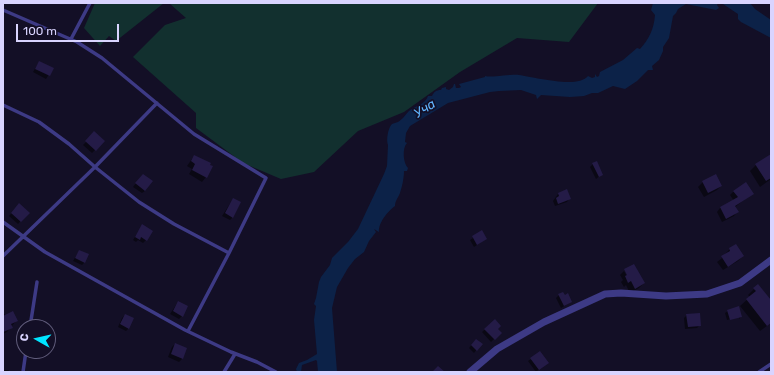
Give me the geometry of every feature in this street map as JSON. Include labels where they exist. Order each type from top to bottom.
[{"type":"street","points":[[470,372],[497,349],[544,322],[606,294],[621,293],[666,296],[707,294],[740,283],[771,260]]},
{"type":"lane","points":[[71,40],[90,3]]},
{"type":"lane","points":[[3,10],[71,40],[102,58],[194,134],[266,178],[188,331]]},
{"type":"lane","points":[[3,256],[95,167],[157,103]]},
{"type":"lane","points":[[3,105],[40,122],[139,202],[174,224],[229,253]]},
{"type":"lane","points":[[3,222],[45,252],[188,331],[276,372]]},
{"type":"lane","points":[[31,319],[37,282]]},
{"type":"lane","points":[[224,372],[235,354]]},
{"type":"lane","points":[[23,372],[25,359]]},
{"type":"lane","points":[[759,372],[771,364]]},
{"type":"green space","points":[[95,3],[164,3],[116,41],[109,36],[100,46],[84,28]]},
{"type":"green space","points":[[169,3],[598,3],[569,42],[517,38],[460,72],[404,112],[358,131],[314,172],[281,179],[243,163],[196,128],[196,113],[133,57],[165,25],[186,18]]},
{"type":"water","name":"Уча","points":[[653,3],[718,3],[717,5],[719,8],[716,10],[686,4],[678,9],[673,16],[669,38],[663,47],[659,60],[652,66],[653,70],[648,70],[637,81],[625,89],[613,86],[598,93],[592,93],[584,96],[570,97],[541,95],[537,99],[536,95],[521,90],[490,92],[448,103],[410,126],[406,133],[405,142],[407,143],[404,148],[404,159],[408,168],[407,171],[404,171],[400,193],[395,206],[384,218],[380,225],[379,232],[374,229],[376,232],[369,241],[364,252],[355,259],[348,268],[337,287],[332,308],[337,372],[318,372],[316,360],[302,365],[301,372],[297,372],[296,369],[299,363],[317,354],[314,320],[316,306],[314,304],[319,282],[330,265],[332,258],[348,242],[358,229],[384,174],[387,166],[387,140],[389,128],[392,124],[399,121],[409,111],[423,103],[428,96],[432,96],[434,92],[446,87],[446,89],[449,90],[454,84],[456,88],[459,88],[461,87],[459,84],[485,76],[492,77],[519,75],[566,82],[583,80],[588,76],[592,78],[595,77],[595,74],[597,77],[599,76],[600,72],[623,60],[637,48],[640,49],[648,38],[654,25],[655,15],[651,10]]},
{"type":"water","points":[[718,3],[750,3],[755,9],[771,20],[771,38],[741,22],[738,19],[738,14],[723,4]]},
{"type":"building","points":[[39,61],[54,68],[50,76],[35,69]]},
{"type":"building","points":[[94,131],[105,141],[96,151],[85,141]]},
{"type":"building","points":[[771,154],[771,178],[766,181],[755,164]]},
{"type":"building","points":[[194,155],[211,163],[210,165],[213,166],[207,178],[192,170],[195,164],[191,161]]},
{"type":"building","points":[[597,161],[603,175],[599,177],[592,163]]},
{"type":"building","points":[[143,174],[153,181],[145,191],[135,183]]},
{"type":"building","points":[[716,174],[722,186],[708,193],[702,181]]},
{"type":"building","points":[[746,182],[754,194],[735,206],[739,212],[726,219],[720,207],[738,197],[733,191]]},
{"type":"building","points":[[567,189],[571,199],[558,204],[556,198],[559,196],[558,193]]},
{"type":"building","points":[[233,198],[241,202],[233,218],[225,213]]},
{"type":"building","points":[[19,203],[30,213],[21,222],[11,213]]},
{"type":"building","points":[[142,224],[153,231],[147,241],[141,237],[140,240],[135,237]]},
{"type":"building","points":[[482,230],[487,239],[477,245],[472,236]]},
{"type":"building","points":[[736,244],[744,256],[728,267],[721,256],[730,251],[729,248]]},
{"type":"building","points":[[79,250],[89,254],[85,263],[75,258]]},
{"type":"building","points":[[634,264],[645,283],[635,289],[631,281],[628,283],[625,276],[627,275],[624,269]]},
{"type":"building","points":[[758,284],[771,300],[771,323],[767,326],[746,299],[756,291],[753,288]]},
{"type":"building","points":[[563,292],[565,295],[568,293],[572,302],[564,306],[558,294]]},
{"type":"building","points":[[178,301],[188,306],[183,317],[173,311]]},
{"type":"building","points":[[739,306],[742,317],[730,320],[727,310]]},
{"type":"building","points":[[13,311],[17,319],[16,322],[11,324],[13,328],[3,332],[3,316]]},
{"type":"building","points":[[700,313],[701,326],[688,327],[686,314]]},
{"type":"building","points":[[125,314],[134,318],[129,329],[120,324]]},
{"type":"building","points":[[495,319],[501,326],[498,329],[502,333],[495,340],[484,329]]},
{"type":"building","points":[[476,339],[483,344],[477,351],[471,345]]},
{"type":"building","points":[[175,343],[187,348],[183,359],[171,354]]},
{"type":"building","points":[[540,351],[549,363],[539,370],[530,358]]},
{"type":"building","points":[[438,366],[445,372],[432,372]]}]
